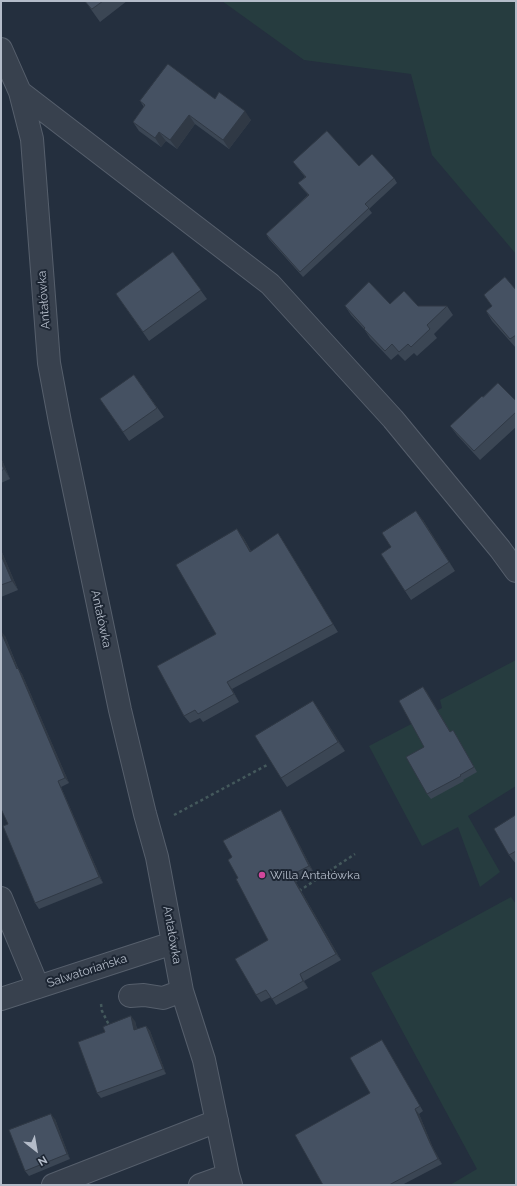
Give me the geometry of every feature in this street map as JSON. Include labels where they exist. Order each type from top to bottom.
[{"type":"street","name":"Antałówka","points":[[1,49],[20,92],[32,139],[49,363],[62,430],[112,673],[145,814],[157,857],[182,991],[204,1060],[230,1180]]},
{"type":"street","points":[[20,92],[270,284],[392,419],[516,571]]},
{"type":"street","points":[[1,898],[38,987]]},
{"type":"street","name":"Salwatoriańska","points":[[1,999],[173,943]]},
{"type":"street","points":[[130,996],[144,995],[163,998],[182,991]]},
{"type":"street","points":[[53,1185],[217,1121]]},
{"type":"street","points":[[200,1185],[230,1180]]},
{"type":"path","points":[[145,814],[170,807],[172,816],[267,765]]},
{"type":"path","points":[[295,894],[355,854]]},
{"type":"green space","points":[[222,1],[516,1],[516,254],[432,155],[411,74],[304,60]]},
{"type":"green space","points":[[516,660],[516,786],[468,816],[500,872],[480,887],[458,827],[422,846],[369,746],[442,708],[440,700]]},
{"type":"green space","points":[[511,897],[516,904],[516,1185],[450,1185],[477,1169],[371,973]]},
{"type":"building","points":[[85,1],[103,1],[92,9]]},
{"type":"building","points":[[168,64],[215,99],[219,92],[245,111],[223,140],[189,115],[170,140],[159,132],[155,138],[133,122],[145,105],[140,101]]},
{"type":"building","points":[[327,131],[359,166],[372,154],[394,178],[365,204],[369,208],[300,272],[266,234],[309,195],[298,183],[306,177],[293,162]]},
{"type":"building","points":[[173,252],[201,290],[143,332],[116,294]]},
{"type":"building","points":[[505,277],[516,290],[516,335],[510,339],[486,311],[492,306],[484,295]]},
{"type":"building","points":[[369,282],[390,304],[404,291],[418,306],[447,306],[427,325],[430,329],[411,347],[408,344],[399,352],[392,344],[385,351],[345,306]]},
{"type":"building","points":[[134,375],[157,408],[123,432],[100,399]]},
{"type":"building","points":[[498,383],[516,401],[516,412],[474,451],[450,426]]},
{"type":"building","points":[[1,463],[4,469],[1,471]]},
{"type":"building","points":[[416,511],[449,562],[405,591],[381,554],[391,547],[382,533]]},
{"type":"building","points":[[237,529],[250,552],[278,533],[333,624],[227,682],[234,694],[198,714],[195,710],[184,716],[157,666],[216,634],[176,565]]},
{"type":"building","points":[[1,555],[12,581],[1,585]]},
{"type":"building","points":[[1,632],[65,778],[58,781],[99,877],[35,903],[3,826],[8,824],[1,809]]},
{"type":"building","points":[[423,687],[450,732],[453,730],[474,767],[460,775],[461,776],[427,794],[406,757],[424,747],[399,701]]},
{"type":"building","points":[[313,701],[338,742],[281,778],[255,736]]},
{"type":"building","points":[[281,810],[309,866],[291,875],[336,954],[300,974],[303,981],[272,999],[266,990],[256,995],[235,959],[268,940],[236,879],[238,878],[228,860],[232,857],[223,841]]},
{"type":"building","points":[[516,815],[516,851],[509,855],[494,829]]},
{"type":"building","points":[[131,1016],[134,1030],[146,1026],[163,1069],[97,1093],[78,1042],[105,1032],[103,1027]]},
{"type":"building","points":[[382,1040],[420,1106],[415,1109],[438,1159],[389,1185],[323,1185],[295,1135],[370,1093],[350,1058]]},
{"type":"building","points":[[51,1114],[67,1154],[25,1171],[9,1130]]},
{"type":"place","name":"Willa Antałówka","points":[[262,875]]}]
